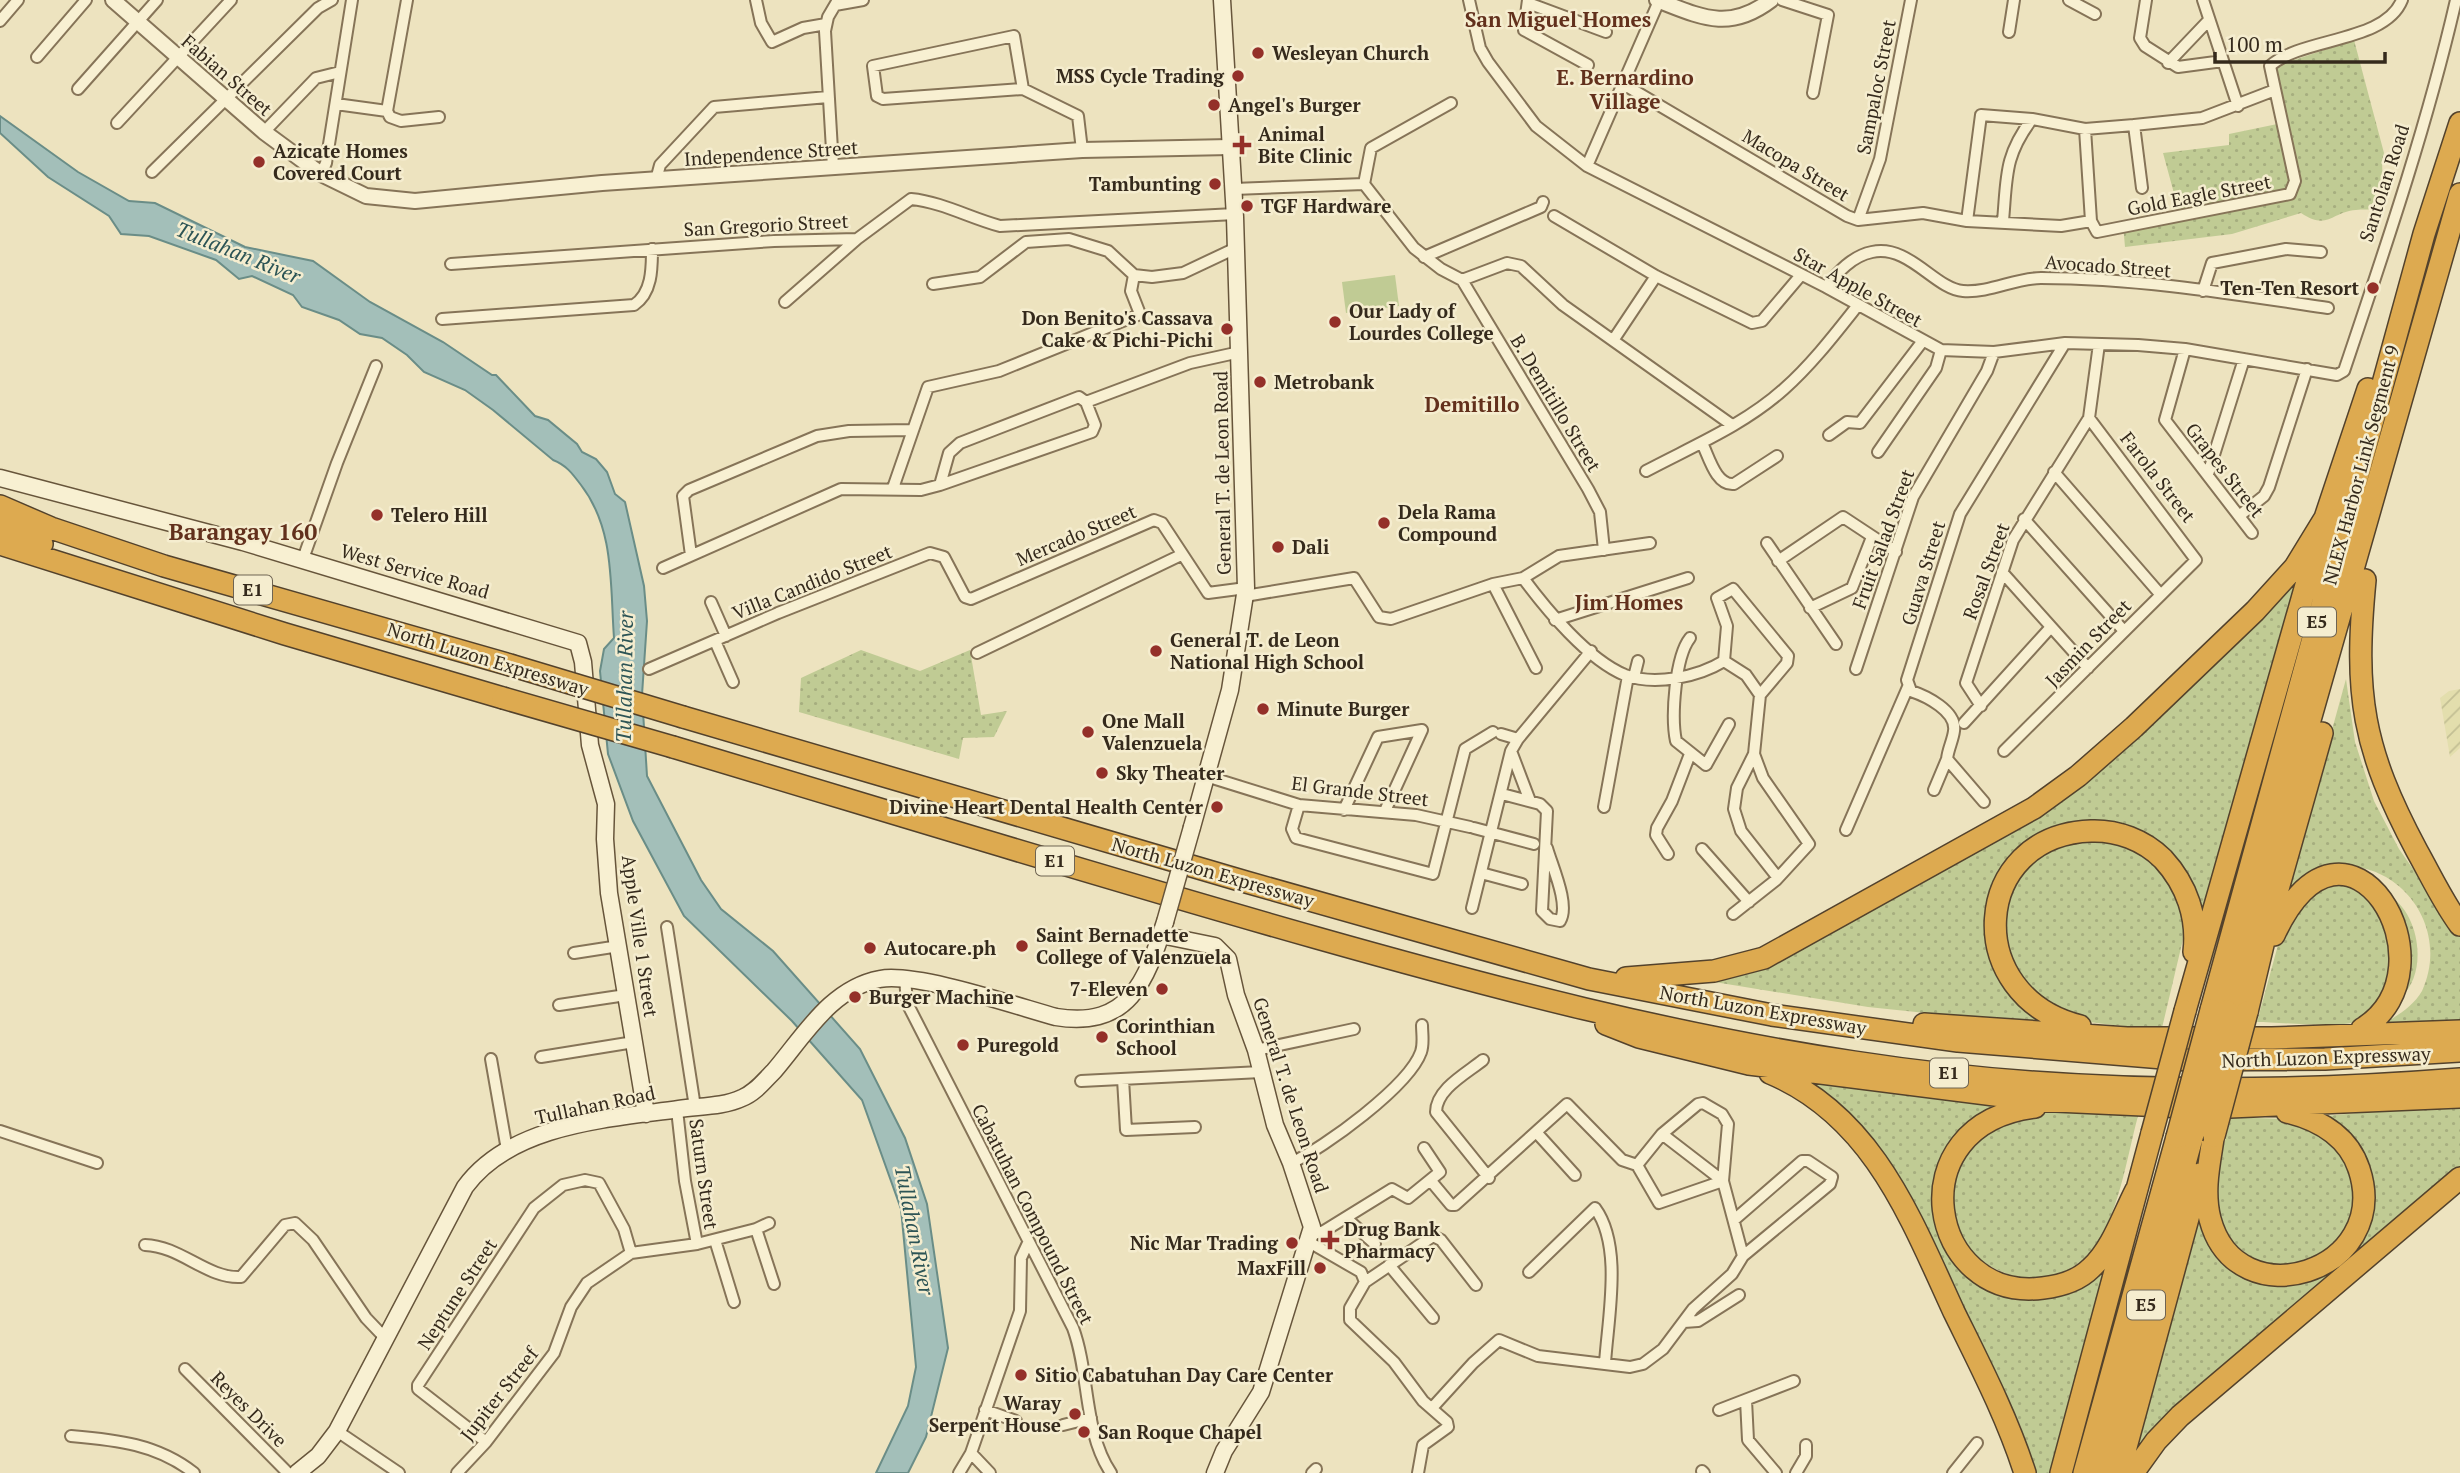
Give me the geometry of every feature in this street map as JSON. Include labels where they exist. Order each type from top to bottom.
[{"type":"highway","name":"NLEX Harbor Link Segment 9","points":[[2228,1011],[2424,234],[2460,123]]},
{"type":"highway","name":"NLEX Harbor Link Segment 9","points":[[2228,1011],[2460,194]]},
{"type":"highway","points":[[2061,1473],[2185,1010],[2325,518],[2424,234]]},
{"type":"highway","points":[[2119,1473],[2228,1011],[2267,928],[2422,372],[2433,293]]},
{"type":"highway","name":"North Luzon Expressway","points":[[0,506],[51,528],[164,566],[510,664],[1246,882],[1589,979],[1772,1015],[2035,1049],[2187,1060],[2325,1059],[2460,1051]]},
{"type":"highway","points":[[1589,979],[1688,974],[1764,958],[2034,808],[2078,776],[2134,727],[2255,611],[2295,567],[2325,518]]},
{"type":"highway","name":"North Luzon Expressway","points":[[0,527],[156,593]]},
{"type":"highway","name":"North Luzon Expressway","points":[[0,544],[285,634],[1233,914],[1548,1002],[1762,1047],[1857,1063],[1983,1077],[2201,1090],[2321,1088],[2460,1079]]},
{"type":"highway","points":[[2365,580],[2359,667],[2372,750],[2395,808],[2460,925]]},
{"type":"highway","points":[[2127,1038],[2052,1017],[2020,995],[2011,984],[1999,958],[1995,915],[2001,892],[2017,864],[2047,842],[2080,831],[2109,831],[2136,840],[2168,864],[2181,883],[2192,915],[2195,940],[2185,1010]]},
{"type":"highway","points":[[2228,1011],[2281,920],[2306,891],[2343,876],[2365,875],[2399,888]]},
{"type":"highway","points":[[2336,1035],[2384,1020],[2411,1000]]},
{"type":"highway","points":[[1548,1002],[1639,1037],[1749,1064],[1888,1084],[2065,1103],[2174,1108],[2254,1107],[2460,1097]]},
{"type":"highway","name":"E5","points":[[2101,1473],[2199,1137],[2228,1011]]},
{"type":"highway","points":[[1837,1023],[1981,1027],[2127,1038],[2460,1031]]},
{"type":"highway","points":[[1749,1064],[1783,1078],[1814,1098],[1860,1138],[1876,1158],[1913,1222],[2012,1433],[2025,1473]]},
{"type":"highway","points":[[2065,1103],[2005,1112],[1964,1139],[1951,1157],[1941,1195],[1945,1220],[1958,1250],[1986,1276],[2009,1286],[2033,1290],[2074,1280],[2101,1258],[2136,1190]]},
{"type":"highway","points":[[2199,1137],[2206,1196],[2215,1233],[2231,1254],[2252,1269],[2280,1276],[2310,1272],[2328,1263],[2345,1248],[2362,1208],[2360,1173],[2354,1158],[2339,1136],[2316,1121],[2254,1107]]},
{"type":"highway","name":"E5","points":[[2084,1473],[2199,1137]]},
{"type":"highway","points":[[2133,1473],[2156,1441],[2180,1416],[2460,1178]]},
{"type":"main road","name":"General T. de Leon Road","points":[[831,1003],[871,981],[905,978],[1056,1017],[1078,1021],[1095,1018],[1115,1010],[1140,987],[1163,929],[1237,662],[1245,592],[1235,214],[1222,0]]},
{"type":"main road","name":"West Service Road","points":[[0,478],[303,559],[575,642]]},
{"type":"main road","name":"Apple Ville 1 Street","points":[[575,642],[581,650],[590,745],[606,804],[605,839],[609,893],[646,1114]]},
{"type":"main road","name":"General T. de Leon Road","points":[[1163,929],[1215,946],[1228,959],[1236,995],[1256,1050],[1275,1125],[1312,1227],[1310,1239]]},
{"type":"main road","name":"Tullahan Road","points":[[297,1473],[318,1455],[337,1431],[465,1187],[488,1161],[507,1150],[566,1129],[746,1097],[783,1060],[831,1003]]},
{"type":"main road","points":[[1215,1473],[1224,1451],[1261,1392],[1310,1239]]},
{"type":"street","points":[[0,21],[18,0]]},
{"type":"street","points":[[37,57],[86,0]]},
{"type":"street","name":"Fabian Street","points":[[113,0],[224,100],[321,174]]},
{"type":"street","points":[[78,89],[157,0]]},
{"type":"street","points":[[117,123],[231,0]]},
{"type":"street","points":[[152,172],[318,8],[332,0]]},
{"type":"street","points":[[321,174],[326,163],[352,0]]},
{"type":"street","points":[[407,0],[387,111],[390,117],[401,121],[439,117]]},
{"type":"street","points":[[756,0],[759,18],[772,42],[803,28],[826,24]]},
{"type":"street","points":[[833,167],[826,24],[836,2],[863,0]]},
{"type":"street","name":"Star Apple Street","points":[[1469,0],[1480,48],[1535,127],[1587,166],[1826,287],[1922,342],[1941,350],[1994,352],[2065,343],[2185,349],[2341,375]]},
{"type":"street","points":[[1587,166],[1658,0],[1718,20],[1736,18],[1771,0]]},
{"type":"street","points":[[1782,0],[1828,15],[1813,93]]},
{"type":"street","name":"Sampaloc Street","points":[[1858,219],[1880,159],[1911,0]]},
{"type":"street","points":[[2009,32],[2014,0]]},
{"type":"street","points":[[2069,0],[2095,13]]},
{"type":"street","points":[[2146,0],[2141,43],[2168,62],[2184,67],[2223,61]]},
{"type":"street","points":[[2203,0],[2238,106]]},
{"type":"street","name":"Gold Eagle Street","points":[[2091,221],[2095,231],[2105,232],[2290,194],[2295,181],[2270,70],[2273,63],[2311,46],[2356,34],[2382,22],[2402,0]]},
{"type":"street","name":"Santolan Road","points":[[2341,375],[2430,101],[2456,0]]},
{"type":"street","points":[[1588,65],[1524,30],[1528,1],[1606,32]]},
{"type":"street","points":[[2168,62],[2209,20]]},
{"type":"street","points":[[1023,89],[1014,36],[876,63],[873,69],[877,96],[886,99],[1023,89],[1077,116],[1082,150]]},
{"type":"street","points":[[264,132],[316,78],[340,72]]},
{"type":"street","name":"Macopa Street","points":[[1623,84],[1847,216],[1858,219],[1923,213],[1967,221],[2061,226],[2091,221]]},
{"type":"street","points":[[1967,221],[1982,116],[2032,119],[2084,128],[2134,125],[2203,118],[2275,90]]},
{"type":"street","points":[[656,180],[660,165],[714,107],[828,97]]},
{"type":"street","points":[[1451,103],[1371,148],[1364,184],[1395,227],[1424,257],[1462,280],[1507,263],[1515,263],[1563,305],[1732,425]]},
{"type":"street","points":[[336,104],[387,111]]},
{"type":"street","points":[[2003,221],[2012,147],[2032,119]]},
{"type":"street","points":[[2134,125],[2142,188]]},
{"type":"street","points":[[2084,128],[2091,221]]},
{"type":"street","name":"Independence Street","points":[[321,174],[366,196],[415,201],[656,180],[1082,150],[1230,147]]},
{"type":"street","points":[[1234,189],[1364,184]]},
{"type":"street","name":"San Gregorio Street","points":[[451,264],[652,249],[857,239],[911,199],[934,202],[969,218],[1000,226],[1235,214]]},
{"type":"street","points":[[1424,257],[1541,207],[1543,202]]},
{"type":"street","points":[[1554,216],[1656,276],[1758,324],[1801,275]]},
{"type":"street","points":[[785,302],[857,239]]},
{"type":"street","points":[[933,284],[980,277],[1026,243],[1069,239],[1108,251],[1134,275],[1166,276],[1183,273],[1236,248]]},
{"type":"street","points":[[442,319],[634,305],[641,299],[650,282],[652,249]]},
{"type":"street","points":[[2203,291],[2212,263],[2286,249],[2321,252]]},
{"type":"street","name":"Avocado Street","points":[[1826,287],[1842,267],[1871,252],[1885,252],[1910,259],[1962,291],[1999,287],[2037,278],[2203,291],[2328,308]]},
{"type":"street","points":[[893,488],[928,387],[999,371],[1140,314],[1131,291],[1134,275]]},
{"type":"street","points":[[1614,339],[1656,276]]},
{"type":"street","name":"B. Demitillo Street","points":[[1462,280],[1594,500],[1603,525],[1604,550]]},
{"type":"street","points":[[1646,471],[1702,443],[1783,389],[1858,305]]},
{"type":"street","points":[[1829,435],[1847,422],[1860,423],[1922,342]]},
{"type":"street","name":"Guava Street","points":[[1846,830],[1908,687],[1907,680],[1960,514],[2065,343]]},
{"type":"street","points":[[2090,418],[2099,344]]},
{"type":"street","name":"Grapes Street","points":[[2185,349],[2165,420],[2252,533]]},
{"type":"street","points":[[1878,452],[1936,368],[1941,350]]},
{"type":"street","points":[[1086,402],[1189,363],[1240,352]]},
{"type":"street","name":"Fruit Salad Street","points":[[1856,669],[1913,497],[1927,468],[1987,372],[1994,352]]},
{"type":"street","points":[[2208,474],[2244,359]]},
{"type":"street","points":[[303,559],[337,463],[376,366]]},
{"type":"street","points":[[2239,516],[2264,496],[2269,487],[2307,369]]},
{"type":"street","points":[[663,568],[841,489],[921,490],[940,485],[1092,432],[1095,425],[1086,402],[1079,397],[960,443],[949,453],[940,485]]},
{"type":"street","name":"Rosal Street","points":[[1981,706],[1966,683],[2002,572],[2024,519],[2090,418]]},
{"type":"street","name":"Farola Street","points":[[2090,418],[2196,560]]},
{"type":"street","points":[[691,555],[682,505],[683,496],[689,490],[817,436],[849,431],[911,430]]},
{"type":"street","points":[[1702,443],[1720,480],[1727,485],[1734,484],[1777,456]]},
{"type":"street","points":[[2054,472],[2161,594]]},
{"type":"street","points":[[1779,561],[1843,517],[1850,518],[1872,537],[1896,552]]},
{"type":"street","points":[[2024,519],[2124,631]]},
{"type":"street","name":"Mercado Street","points":[[968,598],[1154,520],[1162,523],[1208,593],[1245,592]]},
{"type":"street","points":[[1810,608],[1852,587],[1872,537]]},
{"type":"street","points":[[1245,592],[1354,578],[1379,617],[1391,619],[1493,584],[1523,578],[1559,556],[1650,543]]},
{"type":"street","points":[[1767,543],[1836,644]]},
{"type":"street","name":"Villa Candido Street","points":[[649,669],[930,553],[938,553],[949,562],[968,598]]},
{"type":"street","points":[[978,653],[1181,555]]},
{"type":"street","name":"Jasmin Street","points":[[2004,751],[2196,560]]},
{"type":"street","points":[[2002,572],[2088,668]]},
{"type":"street","points":[[1523,578],[1555,620],[1591,651],[1631,677],[1677,678],[1707,671],[1724,661]]},
{"type":"street","points":[[1555,620],[1688,578]]},
{"type":"street","points":[[1493,584],[1536,668]]},
{"type":"street","points":[[1724,661],[1727,626],[1717,598],[1733,589],[1788,656],[1787,663],[1760,695],[1754,754],[1737,788],[1734,809],[1741,831],[1778,878]]},
{"type":"street","points":[[711,602],[726,636]]},
{"type":"street","points":[[1964,723],[2051,627]]},
{"type":"street","points":[[1690,638],[1682,649],[1677,678],[1674,738],[1706,765],[1729,724]]},
{"type":"street","points":[[715,641],[733,682]]},
{"type":"street","points":[[1472,908],[1511,751],[1591,651]]},
{"type":"street","points":[[1604,807],[1631,677],[1638,661]]},
{"type":"street","points":[[1724,661],[1746,675],[1760,695]]},
{"type":"street","points":[[1908,687],[1930,698],[1951,718],[1955,728],[1947,759],[1934,790]]},
{"type":"street","points":[[1344,810],[1378,737],[1422,730],[1385,811]]},
{"type":"street","points":[[1299,804],[1292,829],[1296,838],[1433,874],[1465,749],[1497,733],[1518,739]]},
{"type":"street","points":[[1511,751],[1530,801]]},
{"type":"street","points":[[1668,854],[1656,835],[1657,828],[1672,801],[1690,754]]},
{"type":"street","points":[[1733,914],[1778,878],[1808,848],[1808,842],[1763,778],[1754,754]]},
{"type":"street","points":[[1947,759],[1984,802]]},
{"type":"street","name":"El Grande Street","points":[[1206,776],[1299,804],[1344,810],[1385,811],[1447,821],[1534,844]]},
{"type":"street","points":[[1502,794],[1530,801],[1545,807],[1547,811],[1542,911],[1550,919],[1560,921],[1563,914],[1562,902],[1547,848]]},
{"type":"street","points":[[1702,849],[1749,902]]},
{"type":"street","points":[[1481,873],[1522,884]]},
{"type":"street","points":[[667,927],[695,1107]]},
{"type":"street","points":[[574,953],[619,946]]},
{"type":"street","name":"Cabatuhan Compound Street","points":[[905,978],[906,1003],[1073,1328],[1081,1349],[1091,1418],[1111,1473]]},
{"type":"street","points":[[559,1005],[626,995]]},
{"type":"street","points":[[1291,1163],[1337,1137],[1395,1083],[1421,1052],[1422,1025]]},
{"type":"street","points":[[1256,1050],[1354,1028]]},
{"type":"street","points":[[541,1057],[634,1042]]},
{"type":"street","points":[[491,1059],[507,1150]]},
{"type":"street","points":[[1483,1060],[1448,1088],[1437,1102],[1436,1112],[1489,1178]]},
{"type":"street","points":[[1081,1081],[1261,1072]]},
{"type":"street","points":[[1123,1079],[1126,1130],[1195,1127]]},
{"type":"street","points":[[1637,1165],[1662,1134],[1701,1103],[1722,1114],[1728,1130],[1723,1181],[1743,1256]]},
{"type":"street","points":[[1431,1181],[1453,1206],[1489,1178],[1567,1104],[1622,1160],[1637,1165],[1659,1203],[1723,1181]]},
{"type":"street","name":"Saturn Street","points":[[677,1110],[685,1181],[697,1244]]},
{"type":"street","points":[[0,1131],[97,1163]]},
{"type":"street","points":[[1536,1132],[1575,1175]]},
{"type":"street","points":[[1662,1134],[1723,1181]]},
{"type":"street","points":[[1365,1282],[1360,1272],[1310,1239],[1392,1189],[1405,1198],[1431,1181],[1440,1172],[1424,1148]]},
{"type":"street","points":[[1432,1408],[1473,1363],[1499,1340],[1538,1356],[1630,1367],[1643,1364],[1663,1349],[1693,1308],[1732,1274],[1743,1256],[1830,1184],[1832,1177],[1808,1161],[1802,1161],[1734,1220]]},
{"type":"street","name":"Neptune Street","points":[[486,1442],[418,1389],[418,1385],[534,1208],[563,1185],[585,1180],[599,1183],[624,1229],[631,1253]]},
{"type":"street","points":[[1529,1272],[1595,1208],[1602,1217],[1612,1254],[1605,1363]]},
{"type":"street","points":[[1346,1218],[1375,1244]]},
{"type":"street","points":[[145,1245],[188,1257],[221,1276],[241,1277],[285,1225],[295,1223],[313,1240],[366,1318],[386,1339]]},
{"type":"street","name":"Jupiter Streef","points":[[457,1473],[486,1442],[554,1353],[571,1307],[587,1283],[631,1253],[697,1244],[756,1229],[769,1223]]},
{"type":"street","points":[[756,1229],[774,1284]]},
{"type":"street","points":[[1418,1473],[1425,1443],[1448,1427],[1447,1422],[1423,1401],[1394,1362],[1350,1320],[1350,1308],[1365,1282],[1433,1236],[1440,1240],[1476,1284]]},
{"type":"street","points":[[715,1240],[734,1302]]},
{"type":"street","points":[[959,1473],[971,1453],[1020,1311],[1021,1258],[1028,1243]]},
{"type":"street","points":[[1389,1265],[1433,1318]]},
{"type":"street","points":[[1684,1322],[1698,1321],[1739,1295]]},
{"type":"street","name":"Reyes Drive","points":[[185,1369],[288,1473]]},
{"type":"street","points":[[1720,1410],[1794,1381]]},
{"type":"street","points":[[1745,1400],[1748,1440],[1776,1473]]},
{"type":"street","points":[[985,1410],[1016,1421]]},
{"type":"street","points":[[1063,1425],[1091,1418]]},
{"type":"street","points":[[337,1431],[399,1473]]},
{"type":"street","points":[[71,1436],[151,1447],[167,1454],[194,1473]]},
{"type":"street","points":[[1953,1473],[1977,1443]]},
{"type":"street","points":[[1796,1473],[1806,1456],[1807,1445]]},
{"type":"street","points":[[971,1453],[990,1473]]},
{"type":"shaded area","points":[[2460,689],[2460,748],[2450,757],[2440,698],[2449,691]]},
{"type":"green space","points":[[2354,40],[2384,153],[2382,165],[2385,210],[2348,211],[2324,220],[2310,218],[2301,213],[2232,234],[2125,247],[2123,224],[2181,219],[2163,153],[2229,145],[2229,134],[2287,122],[2276,66]]},
{"type":"green space","points":[[1395,275],[1399,306],[1346,313],[1342,282]]},
{"type":"green space","points":[[2304,563],[2199,924],[2173,858],[2080,824],[1994,890],[2000,956],[2007,989],[2024,1007],[2060,1027],[1868,1007],[1690,978],[1714,975],[2036,812]]},
{"type":"green space","points":[[861,650],[920,671],[970,650],[981,715],[1007,711],[994,737],[963,738],[959,759],[799,712],[801,678]]},
{"type":"green space","points":[[2346,679],[2355,742],[2374,801],[2399,849],[2460,936],[2460,1023],[2377,1027],[2402,1012],[2418,997],[2430,960],[2427,930],[2415,904],[2396,884],[2372,871],[2344,867],[2315,873],[2287,893]]},
{"type":"green space","points":[[2100,836],[2150,856],[2179,897],[2184,935],[2162,1028],[2099,1023],[2054,1011],[2025,986],[2013,966],[2006,945],[2004,923],[2007,902],[2015,881],[2029,863],[2053,845]]},
{"type":"green space","points":[[2334,884],[2386,894],[2398,902],[2407,913],[2417,942],[2418,958],[2410,986],[2401,997],[2386,1007],[2349,1023],[2324,1025],[2257,1022],[2281,934],[2297,905]]},
{"type":"green space","points":[[1798,1078],[2020,1106],[1942,1166],[1965,1266],[2052,1292],[2121,1229],[2057,1473],[2034,1473],[2021,1427],[1907,1192]]},
{"type":"green space","points":[[2460,1103],[2460,1169],[2126,1473],[2202,1181],[2228,1258],[2322,1272],[2367,1188],[2316,1117]]},
{"type":"green space","points":[[2060,1111],[2138,1116],[2115,1206],[2100,1239],[2074,1266],[2056,1275],[2037,1278],[2017,1276],[1981,1260],[1955,1229],[1951,1210],[1950,1176],[1988,1125],[2031,1113]]},
{"type":"green space","points":[[2231,1117],[2283,1119],[2329,1136],[2353,1174],[2353,1218],[2326,1258],[2264,1268],[2221,1233],[2214,1182]]},
{"type":"water","name":"Tullahan River","points":[[0,116],[78,172],[129,201],[155,203],[245,247],[313,261],[370,302],[496,375],[535,416],[548,420],[577,444],[582,452],[596,459],[607,472],[615,494],[625,502],[644,586],[647,621],[642,695],[647,776],[701,880],[721,909],[773,951],[860,1049],[905,1138],[927,1204],[948,1348],[926,1437],[908,1473],[876,1473],[908,1406],[916,1367],[901,1209],[862,1100],[792,1021],[684,916],[633,821],[608,754],[600,671],[604,649],[614,638],[609,558],[600,520],[581,485],[565,467],[493,410],[465,390],[424,372],[407,355],[382,338],[360,334],[339,320],[302,307],[293,295],[252,276],[239,279],[216,260],[149,236],[121,234],[109,216],[48,177],[0,133]]},
{"type":"place","name":"Wesleyan Church","points":[[1258,53]]},
{"type":"place","name":"MSS Cycle Trading","points":[[1238,76]]},
{"type":"place","name":"Angel's Burger","points":[[1214,105]]},
{"type":"place","name":"Animal Bite Clinic","points":[[1242,145]]},
{"type":"place","name":"Azicate Homes Covered Court","points":[[259,162]]},
{"type":"place","name":"Tambunting","points":[[1215,184]]},
{"type":"place","name":"TGF Hardware","points":[[1247,206]]},
{"type":"place","name":"Ten-Ten Resort","points":[[2373,288]]},
{"type":"place","name":"Our Lady of Lourdes College","points":[[1335,322]]},
{"type":"place","name":"Don Benito's Cassava Cake & Pichi-Pichi","points":[[1227,329]]},
{"type":"place","name":"Metrobank","points":[[1260,382]]},
{"type":"place","name":"Telero Hill","points":[[377,515]]},
{"type":"place","name":"Dela Rama Compound","points":[[1384,523]]},
{"type":"place","name":"Dali","points":[[1278,547]]},
{"type":"place","name":"General T. de Leon National High School","points":[[1156,651]]},
{"type":"place","name":"Minute Burger","points":[[1263,709]]},
{"type":"place","name":"One Mall Valenzuela","points":[[1088,732]]},
{"type":"place","name":"Sky Theater","points":[[1102,773]]},
{"type":"place","name":"Divine Heart Dental Health Center","points":[[1217,807]]},
{"type":"place","name":"Saint Bernadette College of Valenzuela","points":[[1022,946]]},
{"type":"place","name":"Autocare.ph","points":[[870,948]]},
{"type":"place","name":"7-Eleven","points":[[1162,989]]},
{"type":"place","name":"Burger Machine","points":[[855,997]]},
{"type":"place","name":"Corinthian School","points":[[1102,1037]]},
{"type":"place","name":"Puregold","points":[[963,1045]]},
{"type":"place","name":"Drug Bank Pharmacy","points":[[1330,1240]]},
{"type":"place","name":"Nic Mar Trading","points":[[1292,1243]]},
{"type":"place","name":"MaxFill","points":[[1320,1268]]},
{"type":"place","name":"Sitio Cabatuhan Day Care Center","points":[[1021,1375]]},
{"type":"place","name":"Waray Serpent House","points":[[1075,1414]]},
{"type":"place","name":"San Roque Chapel","points":[[1084,1432]]},
{"type":"district","name":"San Miguel Homes","points":[[1558,20]]},
{"type":"district","name":"E. Bernardino Village","points":[[1625,90]]},
{"type":"district","name":"Demitillo","points":[[1472,405]]},
{"type":"district","name":"Barangay 160","points":[[243,532]]},
{"type":"district","name":"Jim Homes","points":[[1629,603]]}]
